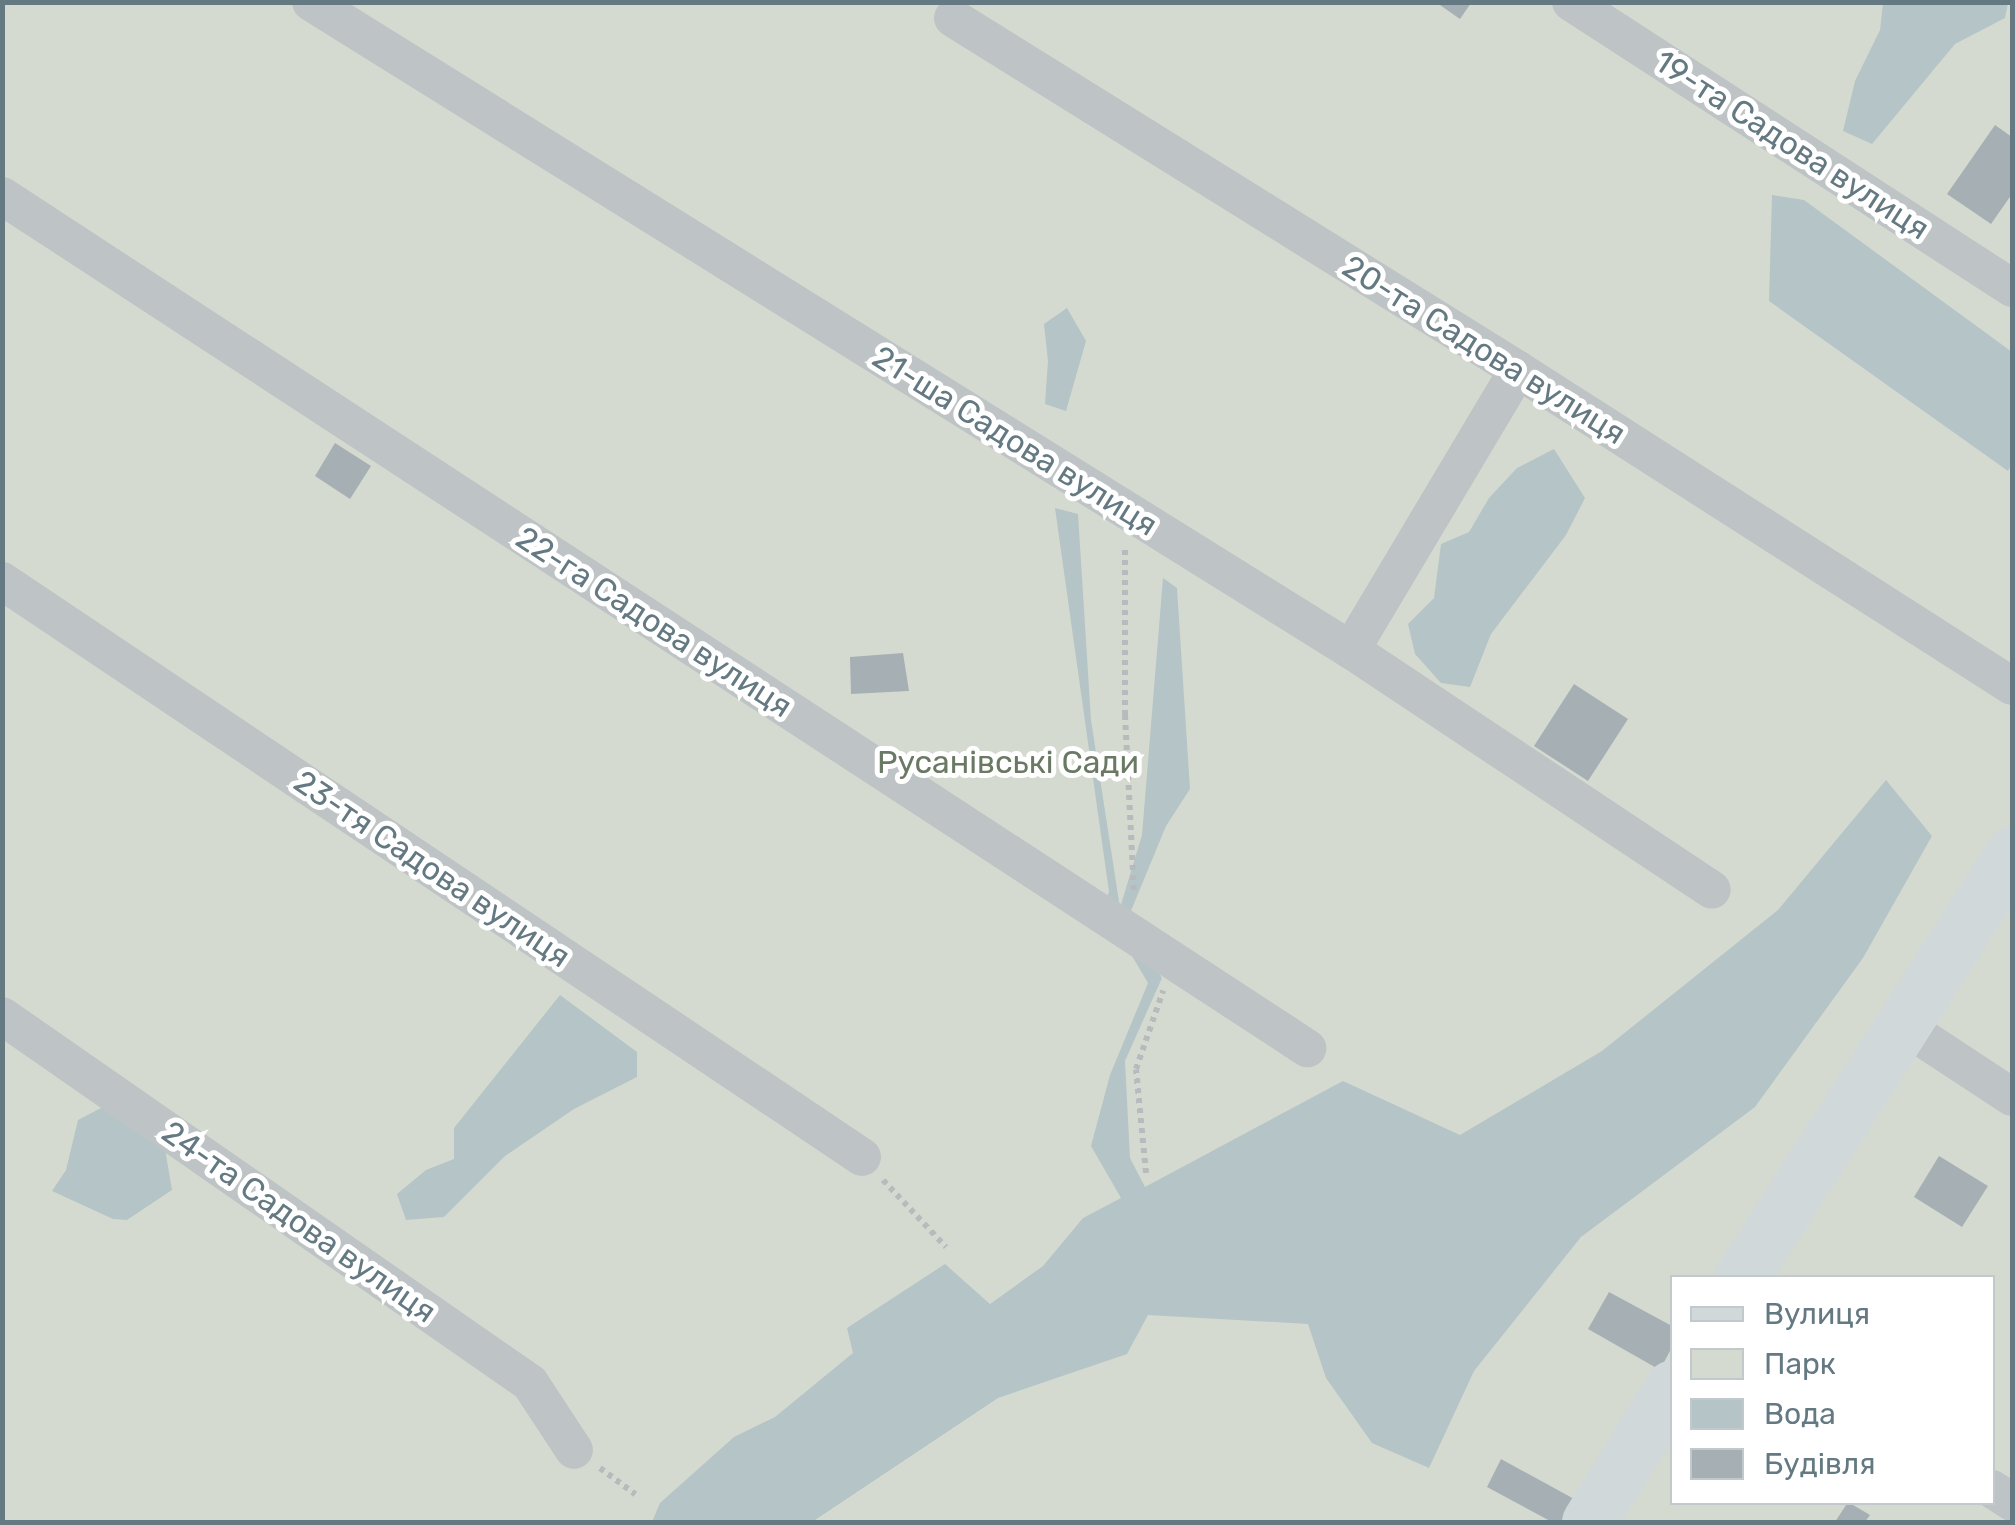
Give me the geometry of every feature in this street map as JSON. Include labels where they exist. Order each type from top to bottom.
[{"type":"main road","points":[[1743,1275],[2012,854]]},
{"type":"main road","points":[[1589,1522],[1670,1390]]},
{"type":"street","name":"21-ша Садова вулиця","points":[[311,2],[1351,650],[1712,890]]},
{"type":"street","name":"19-та Садова вулиця","points":[[1571,2],[2012,288]]},
{"type":"street","name":"20-та Садова вулиця","points":[[953,18],[1518,370],[2012,686]]},
{"type":"street","name":"22-га Садова вулиця","points":[[2,196],[1307,1048]]},
{"type":"street","points":[[1351,650],[1518,370]]},
{"type":"street","name":"23-тя Садова вулиця","points":[[2,581],[862,1157]]},
{"type":"street","name":"24-та Садова вулиця","points":[[2,1016],[530,1383],[574,1450]]},
{"type":"street","points":[[1904,1026],[2012,1097]]},
{"type":"path","points":[[1125,509],[1130,870]]},
{"type":"path","points":[[1146,1173],[1136,1069],[1173,961]]},
{"type":"path","points":[[862,1157],[946,1246]]},
{"type":"green space","name":"Русанівські Сади","points":[[3,3],[2012,3],[2012,1522],[3,1522]]},
{"type":"water","points":[[1883,3],[2008,3],[2005,18],[1955,44],[1872,144],[1843,131],[1855,81],[1880,30]]},
{"type":"water","points":[[1772,195],[1804,200],[2012,352],[2012,463],[2008,471],[1769,301]]},
{"type":"water","points":[[1067,308],[1086,341],[1066,411],[1045,404],[1048,361],[1044,324]]},
{"type":"water","points":[[1554,449],[1585,498],[1566,535],[1491,634],[1470,687],[1441,683],[1415,654],[1408,624],[1434,598],[1441,544],[1469,532],[1489,498],[1517,468]]},
{"type":"water","points":[[1055,508],[1078,514],[1091,720],[1120,908],[1142,835],[1163,578],[1177,588],[1190,789],[1166,826],[1126,923],[1162,978],[1125,1061],[1130,1158],[1145,1187],[1343,1081],[1460,1135],[1602,1051],[1778,910],[1886,780],[1932,836],[1863,958],[1755,1107],[1581,1237],[1474,1371],[1429,1468],[1372,1443],[1326,1378],[1308,1324],[1148,1315],[1127,1354],[998,1398],[812,1522],[652,1522],[660,1503],[734,1437],[775,1417],[853,1353],[847,1328],[945,1264],[990,1304],[1043,1266],[1083,1218],[1121,1198],[1091,1146],[1110,1075],[1148,983],[1103,907],[1109,892]]},
{"type":"water","points":[[560,995],[637,1052],[637,1077],[574,1109],[505,1156],[444,1217],[406,1220],[397,1194],[426,1170],[454,1159],[454,1128]]},
{"type":"water","points":[[120,1098],[164,1143],[172,1190],[127,1220],[113,1219],[52,1191],[66,1170],[78,1120]]},
{"type":"building","points":[[1437,3],[1471,3],[1460,19]]},
{"type":"building","points":[[1995,125],[2012,137],[2012,194],[1991,224],[1947,194]]},
{"type":"building","points":[[335,443],[371,466],[350,499],[315,476]]},
{"type":"building","points":[[903,653],[909,691],[851,694],[850,657]]},
{"type":"building","points":[[1574,684],[1628,719],[1588,781],[1534,746]]},
{"type":"building","points":[[1939,1156],[1988,1186],[1962,1227],[1914,1197]]},
{"type":"building","points":[[1609,1292],[1670,1325],[1670,1351],[1660,1370],[1588,1329]]},
{"type":"building","points":[[1501,1459],[1576,1500],[1564,1522],[1552,1522],[1487,1487]]},
{"type":"building","points":[[1846,1505],[1870,1515],[1865,1522],[1835,1522]]}]
